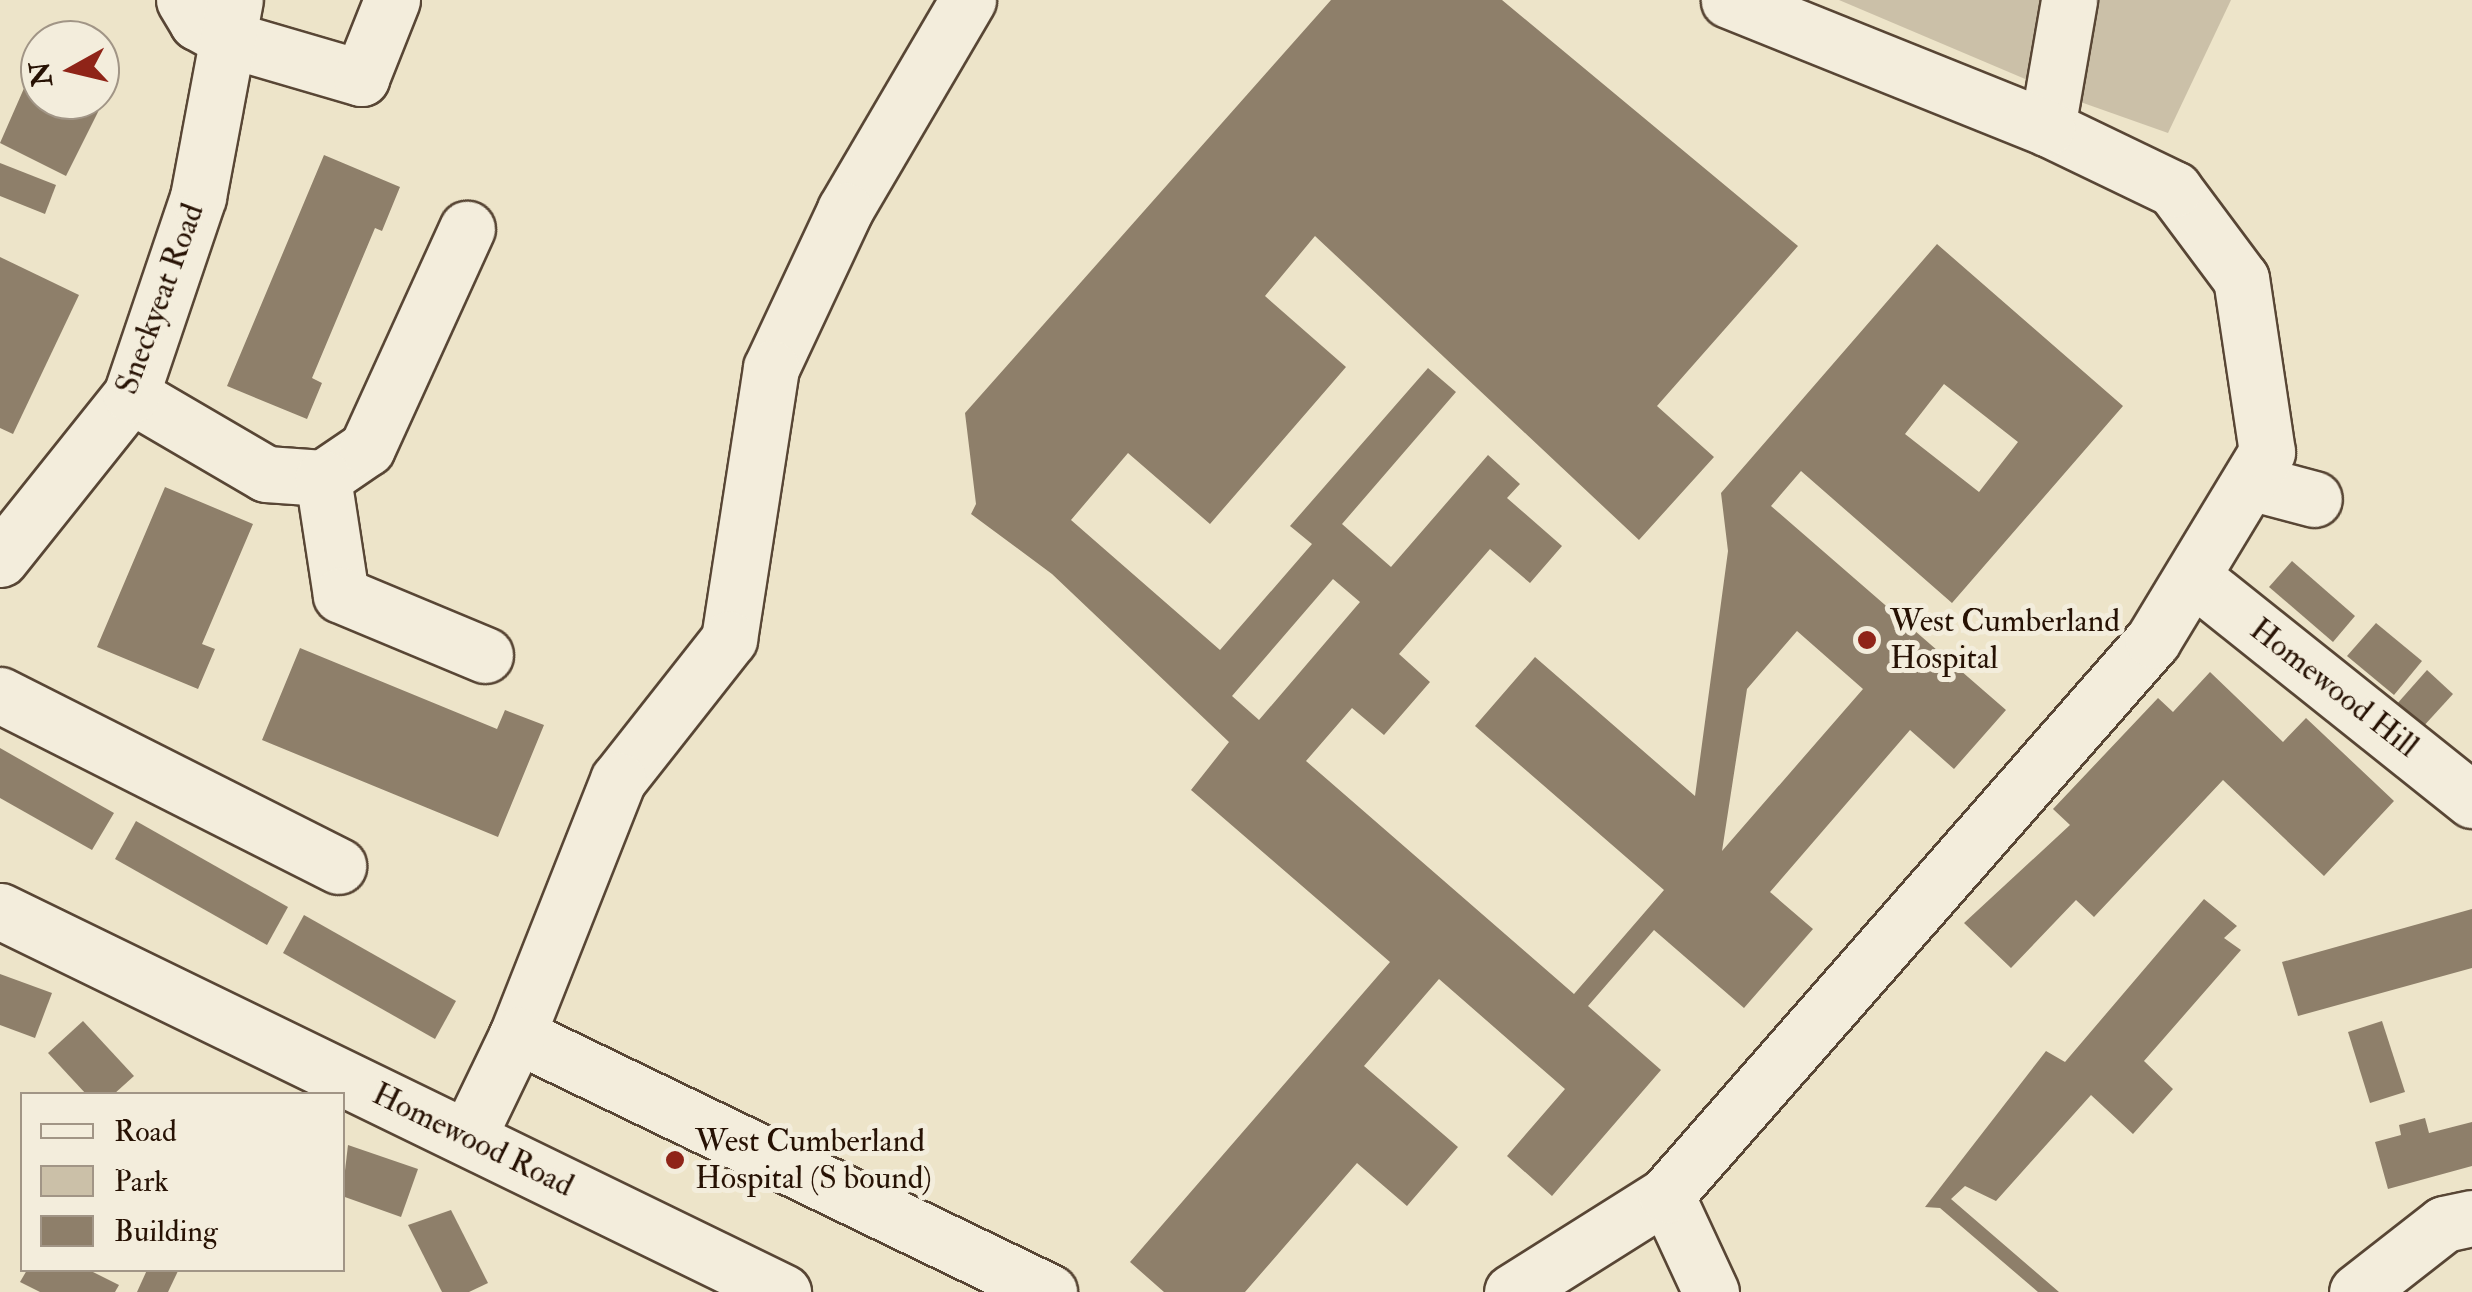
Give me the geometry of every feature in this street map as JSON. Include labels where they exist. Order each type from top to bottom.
[{"type":"street","points":[[184,0],[197,22],[232,20],[361,78],[392,0]]},
{"type":"street","points":[[468,1137],[517,1035],[618,780],[729,639],[771,368],[845,210],[968,0]]},
{"type":"street","points":[[1512,1292],[1666,1195],[2154,640],[2267,452],[2241,279],[2174,189],[2047,128],[1729,0]]},
{"type":"street","points":[[2047,128],[2069,0]]},
{"type":"street","name":"Sneckyeat Road","points":[[0,559],[131,395],[198,197],[232,20]]},
{"type":"street","points":[[131,395],[266,474],[324,478],[367,448],[468,229]]},
{"type":"street","points":[[324,478],[340,595],[485,655]]},
{"type":"street","points":[[2250,482],[2314,500]]},
{"type":"street","name":"Homewood Hill","points":[[2194,578],[2472,800]]},
{"type":"street","points":[[0,695],[338,866]]},
{"type":"street","name":"Homewood Road","points":[[0,911],[783,1292]]},
{"type":"street","points":[[517,1035],[1049,1292]]},
{"type":"street","points":[[1666,1195],[1711,1292]]},
{"type":"street","points":[[2357,1292],[2444,1224],[2472,1218]]},
{"type":"green space","points":[[1839,0],[2051,0],[2037,84]]},
{"type":"green space","points":[[2088,0],[2231,0],[2168,133],[2072,99]]},
{"type":"building","name":"West Cumberland Hospital","points":[[1331,0],[1502,0],[1798,246],[1657,406],[1714,457],[1639,540],[1315,236],[1265,296],[1346,367],[1210,524],[1128,453],[1071,520],[1220,650],[1312,544],[1290,526],[1428,368],[1456,392],[1342,524],[1391,567],[1488,455],[1520,484],[1507,498],[1562,546],[1530,583],[1490,549],[1399,654],[1430,682],[1384,735],[1352,708],[1306,761],[1574,994],[1664,890],[1475,726],[1535,657],[1695,796],[1728,551],[1721,493],[1937,244],[2123,406],[1952,603],[1801,471],[1771,506],[2006,710],[1954,769],[1910,730],[1770,892],[1813,929],[1744,1008],[1654,930],[1588,1006],[1661,1070],[1552,1196],[1507,1156],[1565,1089],[1439,979],[1364,1066],[1458,1147],[1407,1206],[1357,1163],[1245,1292],[1164,1292],[1130,1262],[1390,962],[1191,790],[1229,742],[1052,574],[971,514],[976,504],[965,413]],"holes":[[[1944,384],[2018,442],[1979,492],[1905,434]],[[1333,579],[1360,602],[1259,720],[1232,696]],[[1797,631],[1863,689],[1722,851],[1747,689]]]},
{"type":"building","points":[[20,97],[20,120],[94,120],[66,176],[0,143]]},
{"type":"building","points":[[324,155],[400,187],[382,231],[375,228],[312,378],[322,383],[307,419],[227,386]]},
{"type":"building","points":[[0,163],[56,185],[45,214],[0,196]]},
{"type":"building","points":[[0,257],[79,295],[13,434],[0,428]]},
{"type":"building","points":[[165,487],[253,524],[202,644],[215,649],[198,689],[97,647]]},
{"type":"building","points":[[2292,561],[2355,616],[2333,642],[2269,587]]},
{"type":"building","points":[[2376,623],[2422,661],[2394,695],[2347,656]]},
{"type":"building","points":[[300,648],[497,729],[505,710],[544,725],[498,837],[262,740]]},
{"type":"building","points":[[2427,670],[2453,694],[2421,729],[2396,705]]},
{"type":"building","points":[[2210,672],[2283,742],[2306,718],[2394,801],[2324,876],[2223,780],[2094,917],[2076,900],[2011,968],[1964,923],[2070,825],[2053,809],[2158,698],[2173,712]]},
{"type":"building","points":[[0,748],[114,813],[92,850],[0,798]]},
{"type":"building","points":[[136,821],[288,907],[267,945],[115,859]]},
{"type":"building","points":[[2204,899],[2237,926],[2224,938],[2241,950],[2144,1061],[2173,1089],[2133,1134],[2091,1095],[1996,1201],[1965,1186],[1951,1199],[2059,1292],[2038,1292],[1940,1208],[1925,1207],[2046,1051],[2065,1062]]},
{"type":"building","points":[[2472,909],[2472,968],[2298,1016],[2282,962]]},
{"type":"building","points":[[304,915],[456,1001],[435,1039],[283,953]]},
{"type":"building","points":[[0,974],[52,993],[35,1038],[0,1025]]},
{"type":"building","points":[[83,1021],[134,1076],[116,1092],[84,1092],[48,1053]]},
{"type":"building","points":[[2382,1021],[2405,1092],[2370,1103],[2348,1032]]},
{"type":"building","points":[[2425,1118],[2429,1133],[2472,1122],[2472,1166],[2388,1189],[2375,1142],[2401,1135],[2399,1125]]},
{"type":"building","points":[[348,1145],[418,1169],[401,1217],[345,1197]]},
{"type":"building","points":[[451,1210],[488,1283],[469,1292],[442,1292],[408,1225]]},
{"type":"building","points":[[26,1272],[93,1272],[119,1285],[115,1292],[40,1292],[20,1282]]},
{"type":"building","points":[[146,1272],[178,1272],[168,1292],[137,1292]]},
{"type":"place","name":"West Cumberland Hospital","points":[[1867,640]]},
{"type":"place","name":"West Cumberland Hospital (S bound)","points":[[675,1160]]}]
